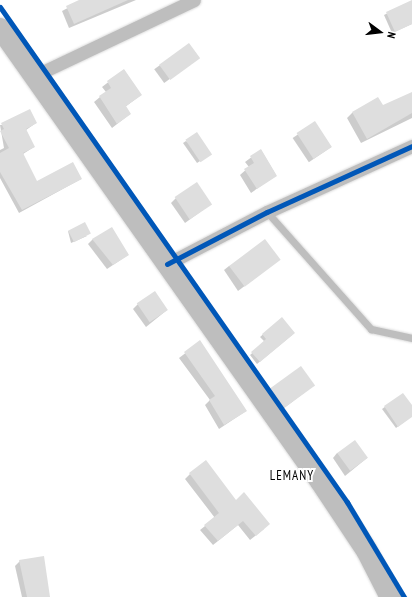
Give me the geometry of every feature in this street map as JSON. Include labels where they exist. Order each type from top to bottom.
[{"type":"main road","points":[[0,28],[344,517],[390,597]]},
{"type":"street","points":[[34,76],[194,0]]},
{"type":"street","points":[[167,264],[267,212],[412,146]]},
{"type":"lane","points":[[267,212],[370,329],[412,338]]},
{"type":"building","points":[[79,0],[128,0],[74,24],[66,6]]},
{"type":"building","points":[[412,0],[412,24],[395,32],[386,12]]},
{"type":"building","points":[[189,43],[200,58],[170,80],[159,65]]},
{"type":"building","points":[[124,69],[142,95],[126,106],[131,114],[117,124],[99,96],[111,88],[107,81]]},
{"type":"building","points":[[412,92],[412,113],[367,139],[352,112],[378,97],[383,105]]},
{"type":"building","points":[[30,109],[37,123],[26,129],[35,147],[23,153],[37,181],[73,162],[82,179],[22,210],[0,172],[0,153],[9,148],[0,131],[4,129],[1,123]]},
{"type":"building","points":[[315,121],[332,147],[313,159],[297,133]]},
{"type":"building","points":[[197,132],[212,154],[200,162],[185,140]]},
{"type":"building","points":[[261,149],[277,176],[257,189],[244,169],[254,163],[250,156]]},
{"type":"building","points":[[197,182],[212,204],[190,219],[175,197]]},
{"type":"building","points":[[85,222],[91,234],[74,242],[68,231]]},
{"type":"building","points":[[112,227],[129,255],[113,265],[92,239]]},
{"type":"building","points":[[265,239],[281,260],[245,287],[229,266]]},
{"type":"building","points":[[155,291],[168,310],[150,322],[137,303]]},
{"type":"building","points":[[282,317],[295,333],[260,362],[251,352],[266,339],[262,334]]},
{"type":"building","points":[[200,340],[247,411],[224,425],[209,400],[215,396],[184,352]]},
{"type":"building","points":[[301,366],[315,385],[284,408],[270,388]]},
{"type":"building","points":[[403,393],[412,405],[412,417],[398,427],[384,406]]},
{"type":"building","points":[[355,440],[368,458],[350,471],[337,453]]},
{"type":"building","points":[[206,460],[236,500],[244,492],[270,524],[256,536],[243,521],[218,541],[204,525],[219,513],[189,473]]},
{"type":"building","points":[[44,556],[50,597],[27,597],[19,560]]},
{"type":"cycle path","points":[[0,7],[347,502],[404,597]]},
{"type":"cycle path","points":[[167,264],[267,212],[412,146]]},
{"type":"district","name":"LEMANY","points":[[292,476]]}]
